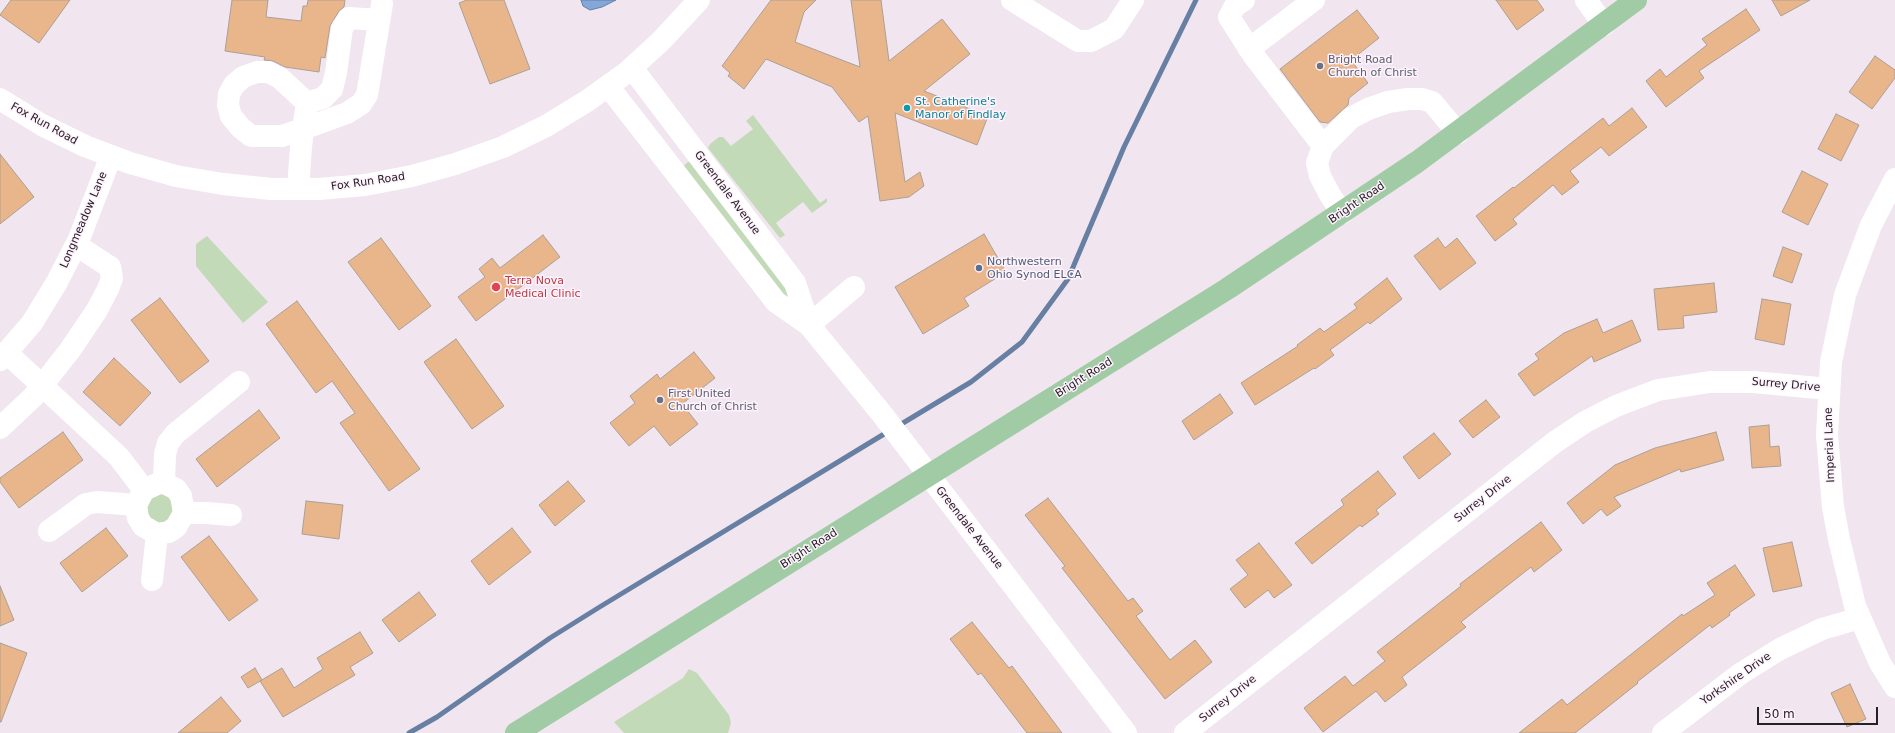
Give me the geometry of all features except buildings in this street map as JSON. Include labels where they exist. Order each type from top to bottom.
[{"type":"main road","name":"Bright Road","points":[[516,733],[1227,289],[1342,213],[1458,133],[1636,0]]},
{"type":"street","name":"Fox Run Road","points":[[2,106],[85,146],[130,163],[176,176],[224,184],[271,189],[319,189],[365,185],[412,176],[456,164],[503,147],[546,126],[587,101],[632,68],[661,41],[699,0]]},
{"type":"street","points":[[1012,0],[1078,41],[1091,41],[1114,28],[1133,0]]},
{"type":"street","points":[[1244,0],[1235,6],[1229,17],[1249,49],[1323,146]]},
{"type":"street","points":[[1249,49],[1314,0]]},
{"type":"street","points":[[1586,0],[1604,25]]},
{"type":"street","points":[[381,12],[367,94],[361,104],[347,113],[282,136],[251,136],[240,128],[232,116],[228,105],[229,94],[234,85],[243,78],[257,72],[268,72],[280,78],[306,103],[323,98],[332,89],[336,73],[342,28],[349,18],[381,12]]},
{"type":"street","name":"Greendale Avenue","points":[[632,68],[795,283],[809,325]]},
{"type":"street","name":"Greendale Avenue","points":[[608,86],[776,302],[809,325],[882,414],[1126,733]]},
{"type":"street","points":[[1342,213],[1320,176],[1318,163],[1323,146],[1351,118],[1388,102],[1408,98],[1432,102],[1458,133]]},
{"type":"street","points":[[298,189],[306,103]]},
{"type":"street","name":"Longmeadow Lane","points":[[3,356],[32,323],[57,282],[76,245],[111,156]]},
{"type":"street","name":"Imperial Lane","points":[[1895,179],[1871,225],[1846,295],[1831,362],[1827,435],[1833,507],[1855,606],[1880,662],[1895,687]]},
{"type":"street","points":[[0,428],[41,386],[70,350],[97,310],[108,289],[112,278],[110,267],[76,245]]},
{"type":"street","points":[[809,325],[854,287]]},
{"type":"street","points":[[3,356],[41,386],[119,457],[140,497]]},
{"type":"street","points":[[164,483],[165,454],[168,443],[175,434],[239,382]]},
{"type":"street","name":"Surrey Drive","points":[[1185,733],[1555,442],[1585,422],[1616,406],[1658,390],[1710,382],[1753,382],[1829,389]]},
{"type":"street","points":[[164,483],[176,490],[181,496],[184,513],[176,527],[169,532],[156,534],[140,522],[136,511],[140,497],[154,484],[164,483]]},
{"type":"street","points":[[49,530],[86,504],[140,497]]},
{"type":"street","points":[[184,513],[206,513],[231,516]]},
{"type":"street","points":[[152,580],[156,534]]},
{"type":"street","name":"Yorkshire Drive","points":[[1663,733],[1740,674],[1780,650],[1822,629],[1860,618]]},
{"type":"green space","points":[[753,115],[820,203],[827,198],[827,202],[812,213],[803,202],[776,223],[785,235],[780,238],[708,148],[710,144],[719,137],[723,137],[731,146],[753,129],[746,121]]},
{"type":"green space","points":[[688,162],[691,162],[791,295],[787,299],[681,168]]},
{"type":"green space","points":[[207,236],[268,302],[243,323],[196,266],[196,244]]},
{"type":"green space","points":[[171,493],[175,520],[152,524],[143,504],[149,494]]},
{"type":"green space","points":[[689,669],[697,673],[729,715],[731,723],[728,733],[624,733],[614,722],[683,678]]},
{"type":"water","points":[[581,0],[616,0],[602,7],[590,10],[583,6]]},
{"type":"waterway","points":[[898,426],[971,382],[1022,342],[1068,279],[1124,147],[1196,0]]},
{"type":"waterway","points":[[409,733],[437,717],[550,638],[889,431]]},
{"type":"place","name":"Bright Road Church of Christ","points":[[1320,66]]},
{"type":"place","name":"St. Catherine's Manor of Findlay","points":[[907,108]]},
{"type":"place","name":"Northwestern Ohio Synod ELCA","points":[[979,268]]},
{"type":"place","name":"Terra Nova Medical Clinic","points":[[496,287]]},
{"type":"place","name":"First United Church of Christ","points":[[660,400]]}]
